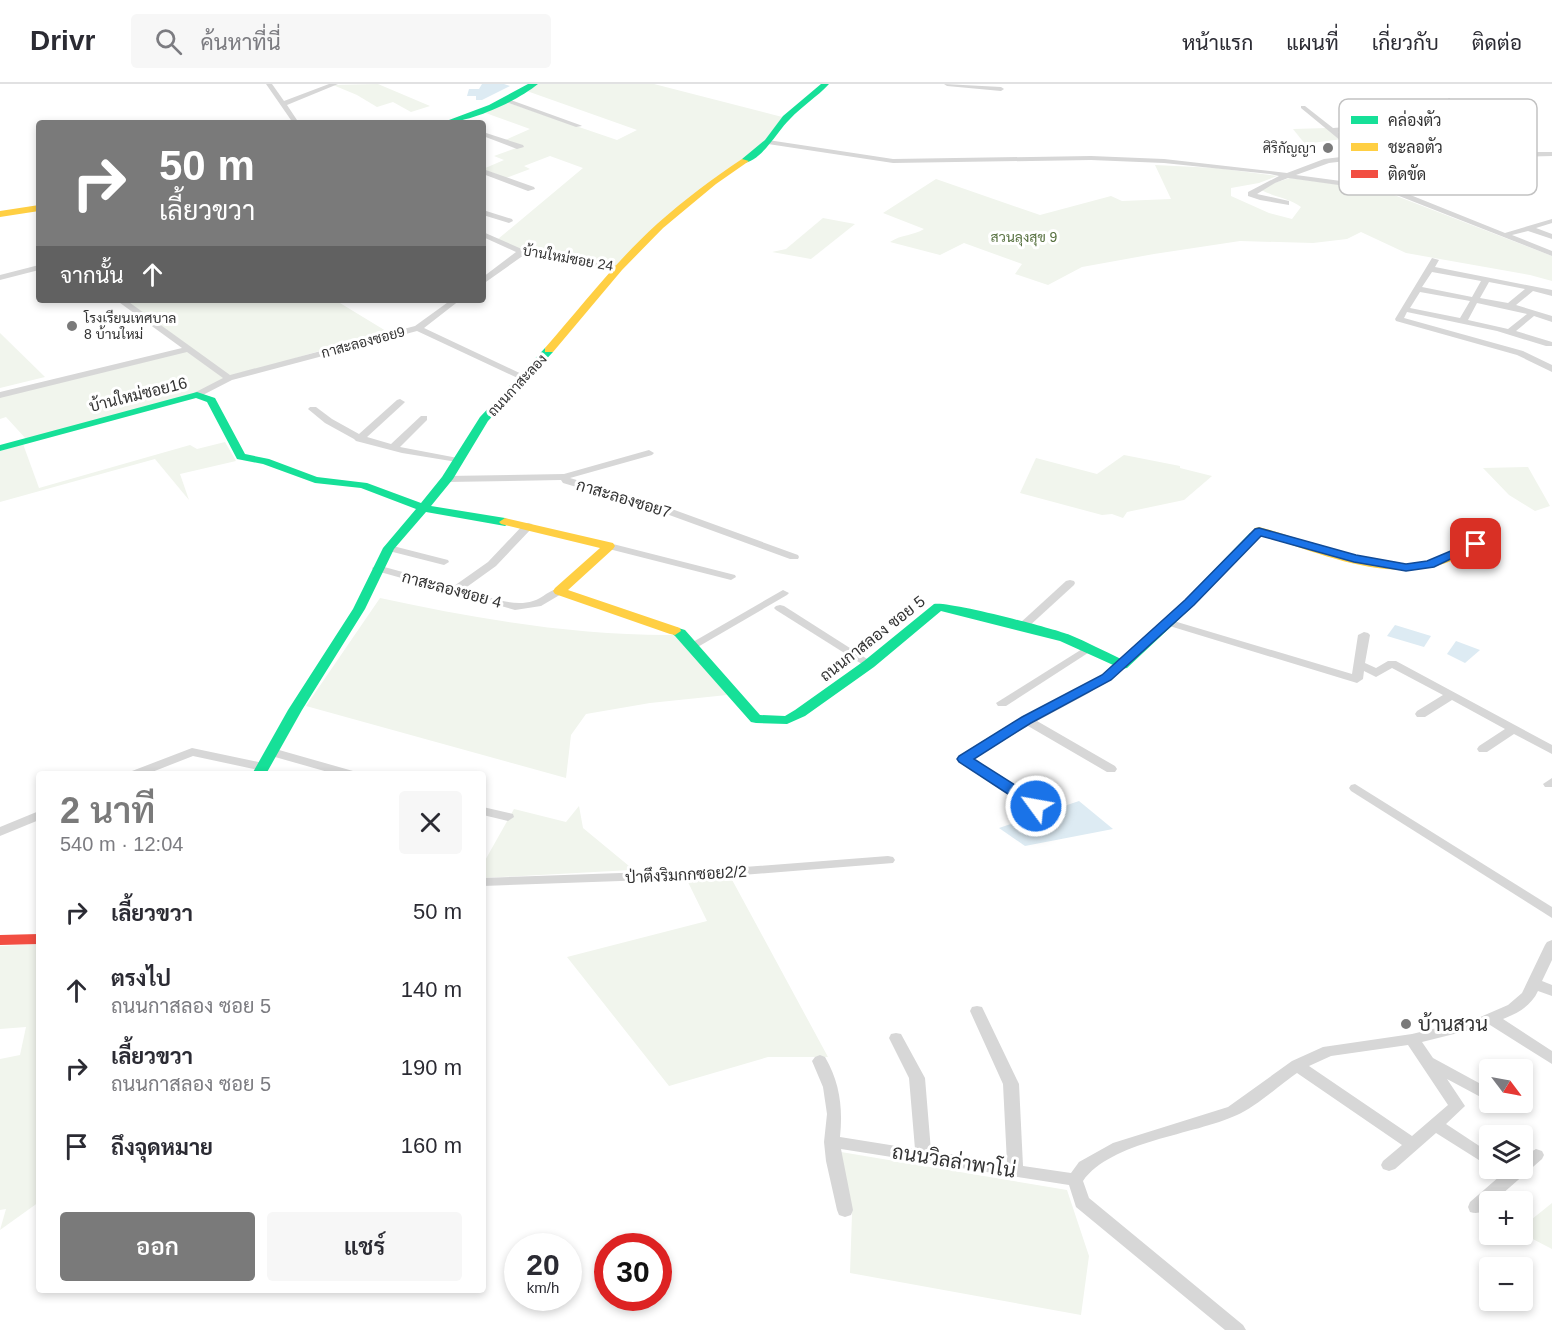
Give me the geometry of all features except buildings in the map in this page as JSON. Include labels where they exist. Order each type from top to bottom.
[{"type":"street","points":[[269,84],[294,120]]},
{"type":"street","points":[[282,104],[335,84]]},
{"type":"street","points":[[455,120],[505,100],[534,84]]},
{"type":"street","name":"ถนนกาสะลอง","points":[[261,771],[359,609],[377,568],[389,548],[447,479],[484,419],[525,378],[619,268],[660,226],[684,204],[743,163],[768,142],[786,118],[825,84]]},
{"type":"street","points":[[947,84],[1001,89]]},
{"type":"street","points":[[505,100],[578,126]]},
{"type":"street","points":[[1303,107],[1339,135]]},
{"type":"street","points":[[1333,130],[1339,130]]},
{"type":"street","points":[[486,135],[520,147]]},
{"type":"street","points":[[768,142],[888,160],[1091,158],[1149,160],[1339,183]]},
{"type":"street","points":[[1537,155],[1552,154]]},
{"type":"street","points":[[1286,203],[1251,194],[1272,181],[1327,161],[1339,159]]},
{"type":"street","points":[[486,172],[531,189]]},
{"type":"street","points":[[1403,195],[1552,254]]},
{"type":"street","points":[[0,214],[36,208]]},
{"type":"street","points":[[486,213],[509,221]]},
{"type":"street","points":[[1509,236],[1552,223]]},
{"type":"street","points":[[1532,229],[1552,237]]},
{"type":"street","name":"บ้านใหม่ซอย 24","points":[[486,235],[522,252],[619,268]]},
{"type":"street","points":[[486,278],[522,252]]},
{"type":"street","points":[[1435,260],[1399,319],[1520,353],[1552,369]]},
{"type":"street","points":[[0,278],[36,268]]},
{"type":"street","points":[[1430,269],[1552,293]]},
{"type":"street","points":[[1455,335],[1467,322],[1474,299],[1486,279]]},
{"type":"street","points":[[1510,306],[1532,288]]},
{"type":"street","points":[[1417,289],[1510,306],[1552,319]]},
{"type":"street","points":[[124,303],[229,378]]},
{"type":"street","points":[[418,328],[452,303]]},
{"type":"street","points":[[1404,309],[1509,332],[1550,344]]},
{"type":"street","points":[[1509,332],[1533,313]]},
{"type":"street","name":"กาสะลองซอย9","points":[[197,395],[229,378],[418,328],[525,378]]},
{"type":"street","points":[[1520,353],[1550,344]]},
{"type":"street","points":[[0,395],[190,349]]},
{"type":"street","name":"บ้านใหม่ซอย16","points":[[0,448],[197,395],[211,400],[241,457],[265,460],[315,480],[363,484],[424,508]]},
{"type":"street","points":[[359,439],[400,402]]},
{"type":"street","points":[[313,409],[339,430],[359,439],[460,461]]},
{"type":"street","points":[[394,447],[424,418]]},
{"type":"street","points":[[564,477],[649,453]]},
{"type":"street","name":"กาสะลองซอย7","points":[[447,479],[564,477],[567,481],[665,510],[794,557]]},
{"type":"street","points":[[424,508],[528,526],[731,577]]},
{"type":"street","points":[[457,589],[492,564],[528,526]]},
{"type":"street","points":[[1036,806],[964,760],[1027,720],[1107,677],[1189,603],[1259,531],[1354,558],[1406,568],[1430,565],[1476,544]]},
{"type":"street","points":[[559,591],[609,546]]},
{"type":"street","points":[[389,548],[444,562]]},
{"type":"street","name":"กาสะลองซอย 4","points":[[377,568],[515,607],[537,604],[559,591]]},
{"type":"street","points":[[1023,626],[1070,583]]},
{"type":"street","name":"ถนนกาสลอง ซอย 5","points":[[559,591],[680,633],[756,719],[787,720],[869,664],[938,607],[1065,638],[1122,664]]},
{"type":"street","points":[[692,646],[783,593]]},
{"type":"street","points":[[780,608],[869,664]]},
{"type":"street","points":[[1167,622],[1357,679],[1364,634]]},
{"type":"street","points":[[1002,703],[1087,650]]},
{"type":"street","points":[[1363,666],[1376,672],[1392,663],[1552,750]]},
{"type":"street","points":[[1420,714],[1452,695]]},
{"type":"street","points":[[1027,720],[1111,769]]},
{"type":"street","points":[[1483,748],[1513,729]]},
{"type":"street","points":[[144,771],[192,752],[261,771]]},
{"type":"street","points":[[272,752],[338,771]]},
{"type":"street","points":[[1355,788],[1552,913]]},
{"type":"street","points":[[486,812],[508,817]]},
{"type":"street","points":[[0,832],[36,816]]},
{"type":"street","name":"ป่าตึงริมกกซอย2/2","points":[[486,882],[705,874],[888,860]]},
{"type":"street","points":[[0,940],[36,939]]},
{"type":"street","points":[[1237,1330],[1082,1203],[1075,1180],[1085,1166],[1119,1147],[1233,1110],[1297,1065],[1328,1051],[1412,1039],[1492,1019],[1513,1009],[1528,996],[1552,945]]},
{"type":"street","points":[[1534,983],[1552,991]]},
{"type":"street","points":[[977,1011],[1011,1084],[1015,1170]]},
{"type":"street","points":[[1492,1019],[1552,1058]]},
{"type":"street","points":[[896,1038],[917,1078],[924,1157]]},
{"type":"street","points":[[1389,1165],[1457,1106],[1412,1039]]},
{"type":"street","points":[[820,1061],[831,1087],[835,1114],[832,1142],[834,1161],[845,1210]]},
{"type":"street","points":[[1427,1061],[1479,1090]]},
{"type":"street","points":[[1297,1065],[1413,1144]]},
{"type":"street","points":[[1435,1125],[1479,1154]]},
{"type":"street","name":"ถนนวิลล่าพาโน่","points":[[832,1142],[1075,1180]]},
{"type":"street","points":[[1476,1207],[1505,1179]]},
{"type":"green space","points":[[378,84],[430,106],[411,112],[393,102],[377,107],[333,85]]},
{"type":"green space","points":[[538,84],[654,84],[786,118],[768,142],[717,180],[619,268],[522,252],[498,239],[583,168],[550,156],[524,166],[530,169],[506,178],[486,170],[486,168],[504,160],[494,156],[519,147],[503,141],[530,129],[480,111],[503,101],[617,140],[637,130],[524,90]]},
{"type":"green space","points":[[1327,128],[1339,137],[1339,139],[1305,144],[1293,129]]},
{"type":"green space","name":"สวนลุงสุข 9","points":[[1155,165],[1216,168],[1277,176],[1259,183],[1231,188],[1231,196],[1269,213],[1292,219],[1301,207],[1261,190],[1290,178],[1339,184],[1339,195],[1394,195],[1552,256],[1552,281],[1406,253],[1361,232],[1347,239],[1313,243],[1240,241],[1154,254],[1082,267],[1048,285],[1015,274],[1022,264],[964,243],[940,255],[890,242],[924,229],[883,213],[936,179],[1040,215],[1111,196],[1122,201],[1171,199]]},
{"type":"green space","points":[[823,218],[855,224],[811,259],[772,252],[786,249]]},
{"type":"green space","points":[[124,303],[340,303],[386,331],[229,378],[197,395],[27,440],[6,417],[0,419],[0,395],[189,350]]},
{"type":"green space","points":[[0,333],[45,377],[0,388]]},
{"type":"green space","points":[[225,442],[236,461],[180,474],[189,500],[155,459],[0,502],[0,451],[23,444],[39,488],[190,445],[197,449]]},
{"type":"green space","points":[[1124,455],[1180,466],[1180,468],[1212,476],[1184,500],[1127,512],[1123,518],[1112,514],[1102,515],[1020,493],[1036,458],[1097,474]]},
{"type":"green space","points":[[1528,467],[1550,506],[1535,511],[1509,495],[1483,468]]},
{"type":"green space","points":[[380,598],[527,625],[601,633],[676,635],[727,695],[650,703],[586,714],[571,735],[566,778],[306,706]]},
{"type":"green space","points":[[579,806],[583,828],[631,870],[486,878],[486,859],[514,809],[566,822]]},
{"type":"green space","points":[[730,876],[828,1057],[768,1057],[669,1086],[567,957],[707,921],[686,878]]},
{"type":"green space","points":[[36,944],[36,1204],[0,1230],[6,1209],[0,1210],[0,1059],[20,1055],[26,1027],[0,1029],[0,946]]},
{"type":"green space","points":[[841,1152],[1067,1190],[1089,1256],[1081,1315],[850,1273],[852,1214]]},
{"type":"green space","points":[[1552,1203],[1552,1249],[1533,1239],[1533,1218]]},
{"type":"shaded area","points":[[482,84],[510,86],[482,100],[476,100],[476,96],[467,96],[469,89],[479,89]]},
{"type":"shaded area","points":[[1395,625],[1431,636],[1424,647],[1387,636]]},
{"type":"shaded area","points":[[1456,641],[1480,650],[1465,663],[1447,654]]},
{"type":"shaded area","points":[[1079,801],[1113,829],[1025,846],[999,828]]},
{"type":"traffic: fast","points":[[454,120],[492,107],[534,84]]},
{"type":"traffic: fast","points":[[745,161],[768,142],[786,118],[825,84]]},
{"type":"traffic: fast","points":[[261,771],[295,710],[359,609],[389,548],[447,479],[484,419],[549,350]]},
{"type":"traffic: fast","points":[[0,448],[197,395],[211,400],[241,457],[265,461],[315,480],[363,485],[424,508],[505,522]]},
{"type":"traffic: fast","points":[[675,631],[680,633],[756,719],[787,720],[869,664],[938,607],[962,611],[1065,638],[1122,665],[1189,603],[1254,536]]},
{"type":"traffic: slow","points":[[549,350],[619,268],[660,226],[713,182],[745,161]]},
{"type":"traffic: slow","points":[[0,214],[36,208]]},
{"type":"traffic: slow","points":[[505,522],[609,546],[559,591],[675,631]]},
{"type":"traffic: slow","points":[[1254,536],[1259,531],[1345,557],[1391,566],[1412,567],[1435,563],[1476,545]]},
{"type":"traffic: jam","points":[[0,940],[36,939]]},
{"type":"place","name":"ศิริกัญญา","points":[[1328,148]]},
{"type":"place","name":"โรงเรียนเทศบาล 8 บ้านใหม่","points":[[72,326]]},
{"type":"place","name":"บ้านสวน","points":[[1406,1024]]},
{"type":"route","points":[[1036,806],[964,759],[1027,720],[1107,677],[1189,603],[1259,531],[1354,558],[1406,568],[1430,565],[1476,544]]}]
